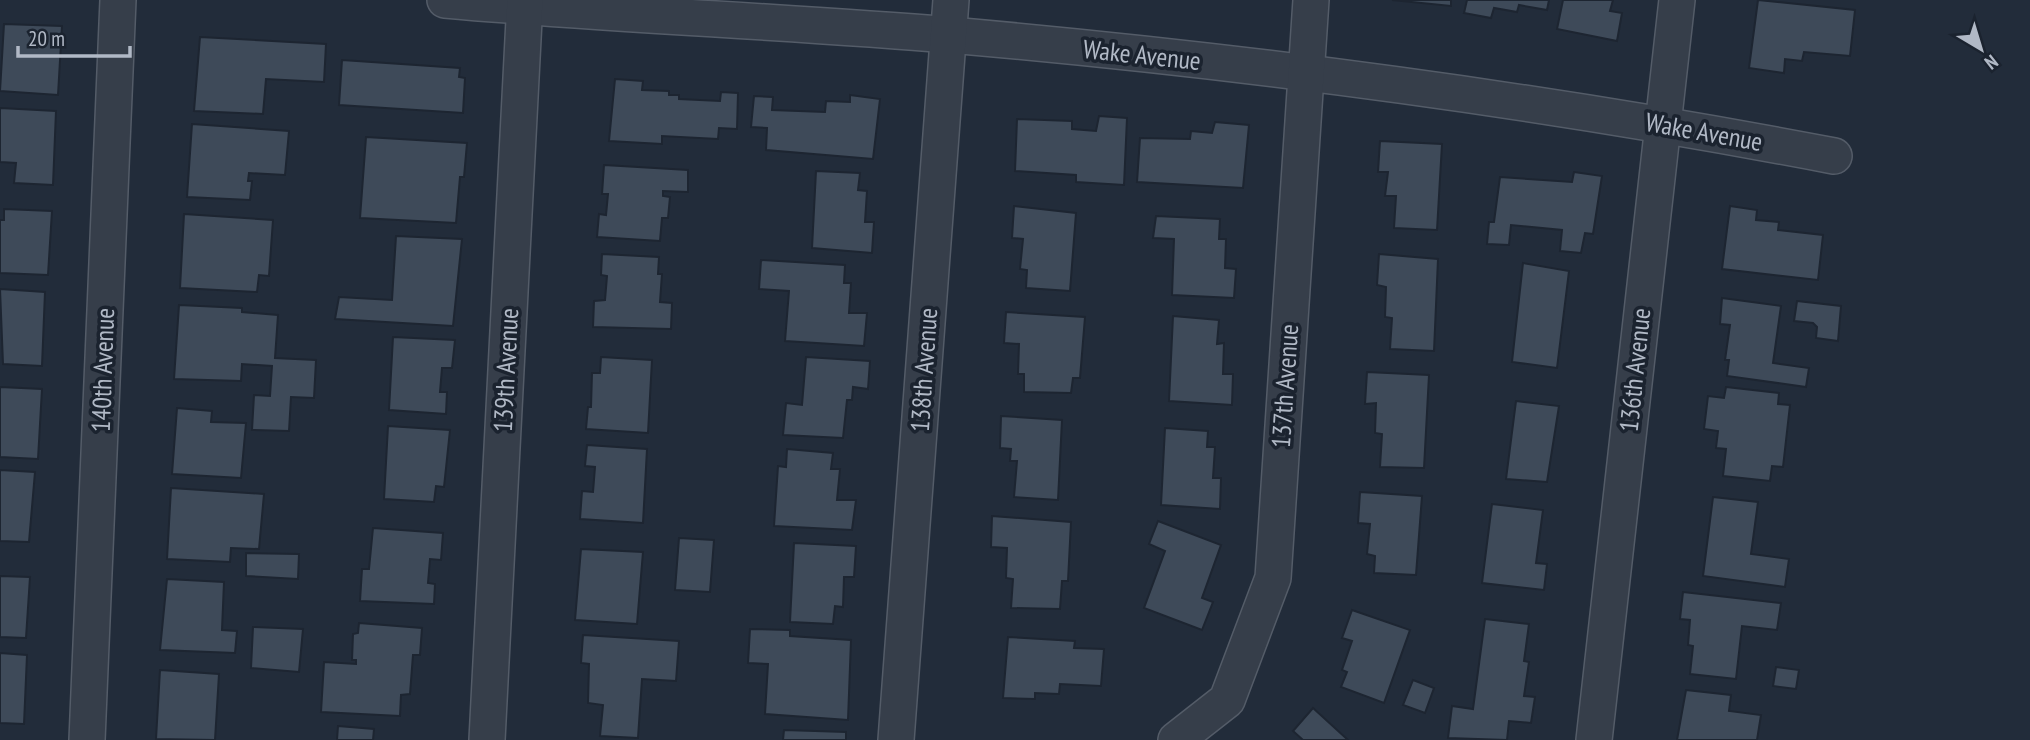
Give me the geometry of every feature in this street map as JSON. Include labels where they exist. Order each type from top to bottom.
[{"type":"street","name":"140th Avenue","points":[[87,740],[118,0]]},
{"type":"street","name":"Wake Avenue","points":[[445,0],[949,35],[1305,71],[1662,123],[1834,156]]},
{"type":"street","name":"138th Avenue","points":[[896,740],[951,0]]},
{"type":"street","name":"137th Avenue","points":[[1176,740],[1227,700],[1273,579],[1311,0]]},
{"type":"street","name":"136th Avenue","points":[[1594,740],[1677,0]]},
{"type":"street","name":"139th Avenue","points":[[487,740],[525,4]]},
{"type":"building","points":[[1392,0],[1451,0],[1451,6]]},
{"type":"building","points":[[1467,0],[1549,0],[1547,10],[1519,5],[1517,12],[1494,8],[1491,18],[1464,13]]},
{"type":"building","points":[[1563,0],[1613,0],[1610,11],[1622,13],[1617,41],[1557,29]]},
{"type":"building","points":[[1758,0],[1855,10],[1850,56],[1804,52],[1802,61],[1785,59],[1784,73],[1749,68]]},
{"type":"building","points":[[4,24],[62,26],[58,95],[0,91]]},
{"type":"building","points":[[200,37],[326,44],[324,82],[266,79],[263,114],[194,111]]},
{"type":"building","points":[[342,60],[460,68],[459,77],[465,78],[463,113],[339,105]]},
{"type":"building","points":[[615,79],[643,81],[642,90],[669,91],[669,95],[679,95],[679,99],[720,101],[721,92],[738,93],[737,129],[719,128],[718,139],[662,136],[662,144],[609,141]]},
{"type":"building","points":[[850,95],[880,99],[873,159],[766,150],[767,128],[751,127],[754,96],[773,97],[772,110],[825,112],[826,101],[850,102]]},
{"type":"building","points":[[0,108],[56,111],[53,185],[14,183],[16,163],[0,162]]},
{"type":"building","points":[[1099,116],[1127,118],[1124,185],[1076,182],[1076,175],[1015,171],[1017,119],[1072,121],[1072,129],[1096,131]]},
{"type":"building","points":[[1215,122],[1249,125],[1243,188],[1137,182],[1140,138],[1190,139],[1191,131],[1212,133]]},
{"type":"building","points":[[192,124],[289,131],[285,175],[249,173],[248,181],[252,181],[250,200],[187,197]]},
{"type":"building","points":[[366,137],[467,143],[464,177],[460,177],[456,223],[360,218]]},
{"type":"building","points":[[1380,141],[1442,144],[1437,230],[1394,228],[1396,196],[1385,196],[1388,172],[1378,172]]},
{"type":"building","points":[[604,165],[688,170],[688,192],[663,191],[663,196],[670,197],[668,218],[662,218],[660,241],[597,237],[599,214],[606,215],[608,194],[602,194]]},
{"type":"building","points":[[816,171],[860,173],[858,190],[867,191],[865,222],[874,222],[872,253],[812,248]]},
{"type":"building","points":[[1574,172],[1602,176],[1593,234],[1585,233],[1581,253],[1560,251],[1562,230],[1511,225],[1509,245],[1487,244],[1489,222],[1494,222],[1500,177],[1572,182]]},
{"type":"building","points":[[1014,206],[1076,213],[1070,291],[1026,288],[1027,270],[1020,269],[1023,239],[1012,238]]},
{"type":"building","points":[[1730,206],[1757,210],[1756,220],[1779,222],[1778,230],[1823,235],[1818,280],[1722,269]]},
{"type":"building","points":[[4,209],[52,211],[48,275],[0,273],[0,220],[4,220]]},
{"type":"building","points":[[184,214],[273,220],[269,276],[259,275],[257,292],[180,288]]},
{"type":"building","points":[[1156,216],[1220,219],[1219,239],[1226,239],[1225,268],[1236,269],[1234,298],[1172,295],[1174,239],[1153,238]]},
{"type":"building","points":[[396,236],[462,239],[453,326],[335,319],[339,297],[392,300]]},
{"type":"building","points":[[602,254],[659,257],[658,274],[662,274],[660,302],[672,303],[671,329],[593,327],[594,301],[605,300],[607,276],[601,275]]},
{"type":"building","points":[[1379,254],[1438,259],[1434,351],[1390,349],[1392,318],[1385,317],[1386,287],[1377,285]]},
{"type":"building","points":[[761,260],[845,265],[844,283],[851,283],[849,313],[867,313],[864,346],[785,341],[789,291],[759,289]]},
{"type":"building","points":[[1523,263],[1569,271],[1557,368],[1512,362]]},
{"type":"building","points":[[0,289],[45,292],[42,366],[3,364]]},
{"type":"building","points":[[1722,298],[1781,306],[1773,363],[1809,368],[1806,387],[1727,376],[1729,360],[1725,360],[1730,325],[1720,324]]},
{"type":"building","points":[[1797,301],[1841,306],[1838,341],[1816,338],[1817,327],[1813,323],[1794,321]]},
{"type":"building","points":[[179,305],[242,308],[242,312],[278,315],[275,358],[316,360],[314,398],[291,397],[289,431],[252,430],[254,395],[270,396],[272,366],[242,364],[241,381],[174,379]]},
{"type":"building","points":[[1006,312],[1085,317],[1080,378],[1073,378],[1071,393],[1024,392],[1024,374],[1018,374],[1019,344],[1004,343]]},
{"type":"building","points":[[1173,316],[1219,320],[1217,344],[1224,343],[1223,374],[1233,374],[1232,405],[1169,401]]},
{"type":"building","points":[[393,337],[455,340],[452,368],[442,368],[440,392],[447,392],[446,414],[389,410]]},
{"type":"building","points":[[601,357],[652,360],[648,433],[586,429],[588,407],[591,407],[592,373],[600,373]]},
{"type":"building","points":[[806,357],[870,361],[868,389],[853,387],[852,400],[847,400],[843,438],[783,435],[786,403],[802,405]]},
{"type":"building","points":[[1367,372],[1429,375],[1424,468],[1380,467],[1382,434],[1375,433],[1376,403],[1365,404]]},
{"type":"building","points":[[0,387],[42,389],[38,459],[0,457]]},
{"type":"building","points":[[1726,387],[1779,393],[1778,404],[1790,405],[1783,467],[1772,466],[1770,481],[1723,476],[1726,449],[1716,448],[1718,431],[1704,429],[1708,396],[1724,398]]},
{"type":"building","points":[[1516,401],[1559,406],[1547,482],[1506,479]]},
{"type":"building","points":[[177,408],[212,411],[211,422],[246,423],[241,478],[172,474]]},
{"type":"building","points":[[1001,416],[1062,420],[1058,500],[1014,497],[1017,461],[1010,461],[1011,449],[1000,448]]},
{"type":"building","points":[[388,426],[450,430],[444,487],[436,486],[434,502],[384,499]]},
{"type":"building","points":[[1165,428],[1208,431],[1207,447],[1215,447],[1213,478],[1221,478],[1220,509],[1161,505]]},
{"type":"building","points":[[587,445],[647,449],[643,523],[580,519],[582,491],[593,492],[595,467],[585,466]]},
{"type":"building","points":[[787,449],[833,453],[831,469],[840,469],[837,500],[856,500],[852,530],[774,526],[778,466],[786,467]]},
{"type":"building","points":[[0,470],[35,472],[29,542],[0,541]]},
{"type":"building","points":[[171,488],[264,494],[259,549],[231,548],[230,562],[167,559]]},
{"type":"building","points":[[1360,492],[1422,496],[1416,575],[1374,573],[1375,556],[1367,554],[1370,524],[1358,523]]},
{"type":"building","points":[[1713,497],[1758,502],[1751,554],[1789,559],[1785,587],[1703,576]]},
{"type":"building","points":[[1492,504],[1543,510],[1536,563],[1547,564],[1544,590],[1482,583]]},
{"type":"building","points":[[992,516],[1071,522],[1068,581],[1062,581],[1060,609],[1011,608],[1013,579],[1006,578],[1007,548],[991,547]]},
{"type":"building","points":[[1158,521],[1221,545],[1202,598],[1213,602],[1202,630],[1144,608],[1165,551],[1149,544]]},
{"type":"building","points":[[373,528],[443,533],[441,560],[430,559],[428,583],[435,584],[434,604],[360,601],[362,569],[369,569]]},
{"type":"building","points":[[679,538],[714,540],[710,592],[675,590]]},
{"type":"building","points":[[794,543],[856,546],[854,577],[844,577],[843,607],[835,606],[833,624],[790,622]]},
{"type":"building","points":[[581,549],[643,552],[637,624],[575,620]]},
{"type":"building","points":[[246,553],[299,554],[298,579],[246,576]]},
{"type":"building","points":[[0,576],[30,577],[26,638],[0,637]]},
{"type":"building","points":[[167,579],[224,582],[222,630],[237,631],[235,653],[160,650]]},
{"type":"building","points":[[1683,592],[1781,603],[1777,630],[1742,626],[1736,679],[1690,674],[1693,646],[1688,645],[1690,620],[1680,619]]},
{"type":"building","points":[[1352,610],[1410,630],[1384,703],[1341,687],[1347,672],[1342,670],[1352,641],[1342,638]]},
{"type":"building","points":[[1485,619],[1529,624],[1524,661],[1529,662],[1524,696],[1535,697],[1531,723],[1509,721],[1507,740],[1448,738],[1452,706],[1473,709]]},
{"type":"building","points":[[359,623],[422,628],[420,655],[413,655],[410,694],[401,695],[400,716],[321,712],[324,662],[356,664],[356,660],[352,660],[353,634],[358,633]]},
{"type":"building","points":[[253,627],[303,629],[299,672],[251,668]]},
{"type":"building","points":[[750,629],[790,630],[790,636],[851,640],[848,720],[765,714],[768,664],[748,663]]},
{"type":"building","points":[[583,635],[679,641],[676,681],[642,679],[638,738],[600,736],[603,705],[588,703],[589,664],[581,663]]},
{"type":"building","points":[[1008,637],[1075,641],[1074,648],[1104,649],[1101,686],[1060,684],[1059,694],[1035,693],[1035,699],[1003,698]]},
{"type":"building","points":[[0,653],[27,655],[24,724],[0,723]]},
{"type":"building","points":[[1776,667],[1799,670],[1796,689],[1773,686]]},
{"type":"building","points":[[160,670],[219,674],[215,740],[156,739]]},
{"type":"building","points":[[1413,680],[1434,688],[1425,713],[1403,705]]},
{"type":"building","points":[[1686,690],[1731,695],[1729,711],[1761,715],[1757,740],[1677,740]]},
{"type":"building","points":[[1313,708],[1348,740],[1303,740],[1293,731]]},
{"type":"building","points":[[338,726],[374,729],[373,740],[337,740]]},
{"type":"building","points":[[784,730],[846,732],[846,740],[783,740]]}]
